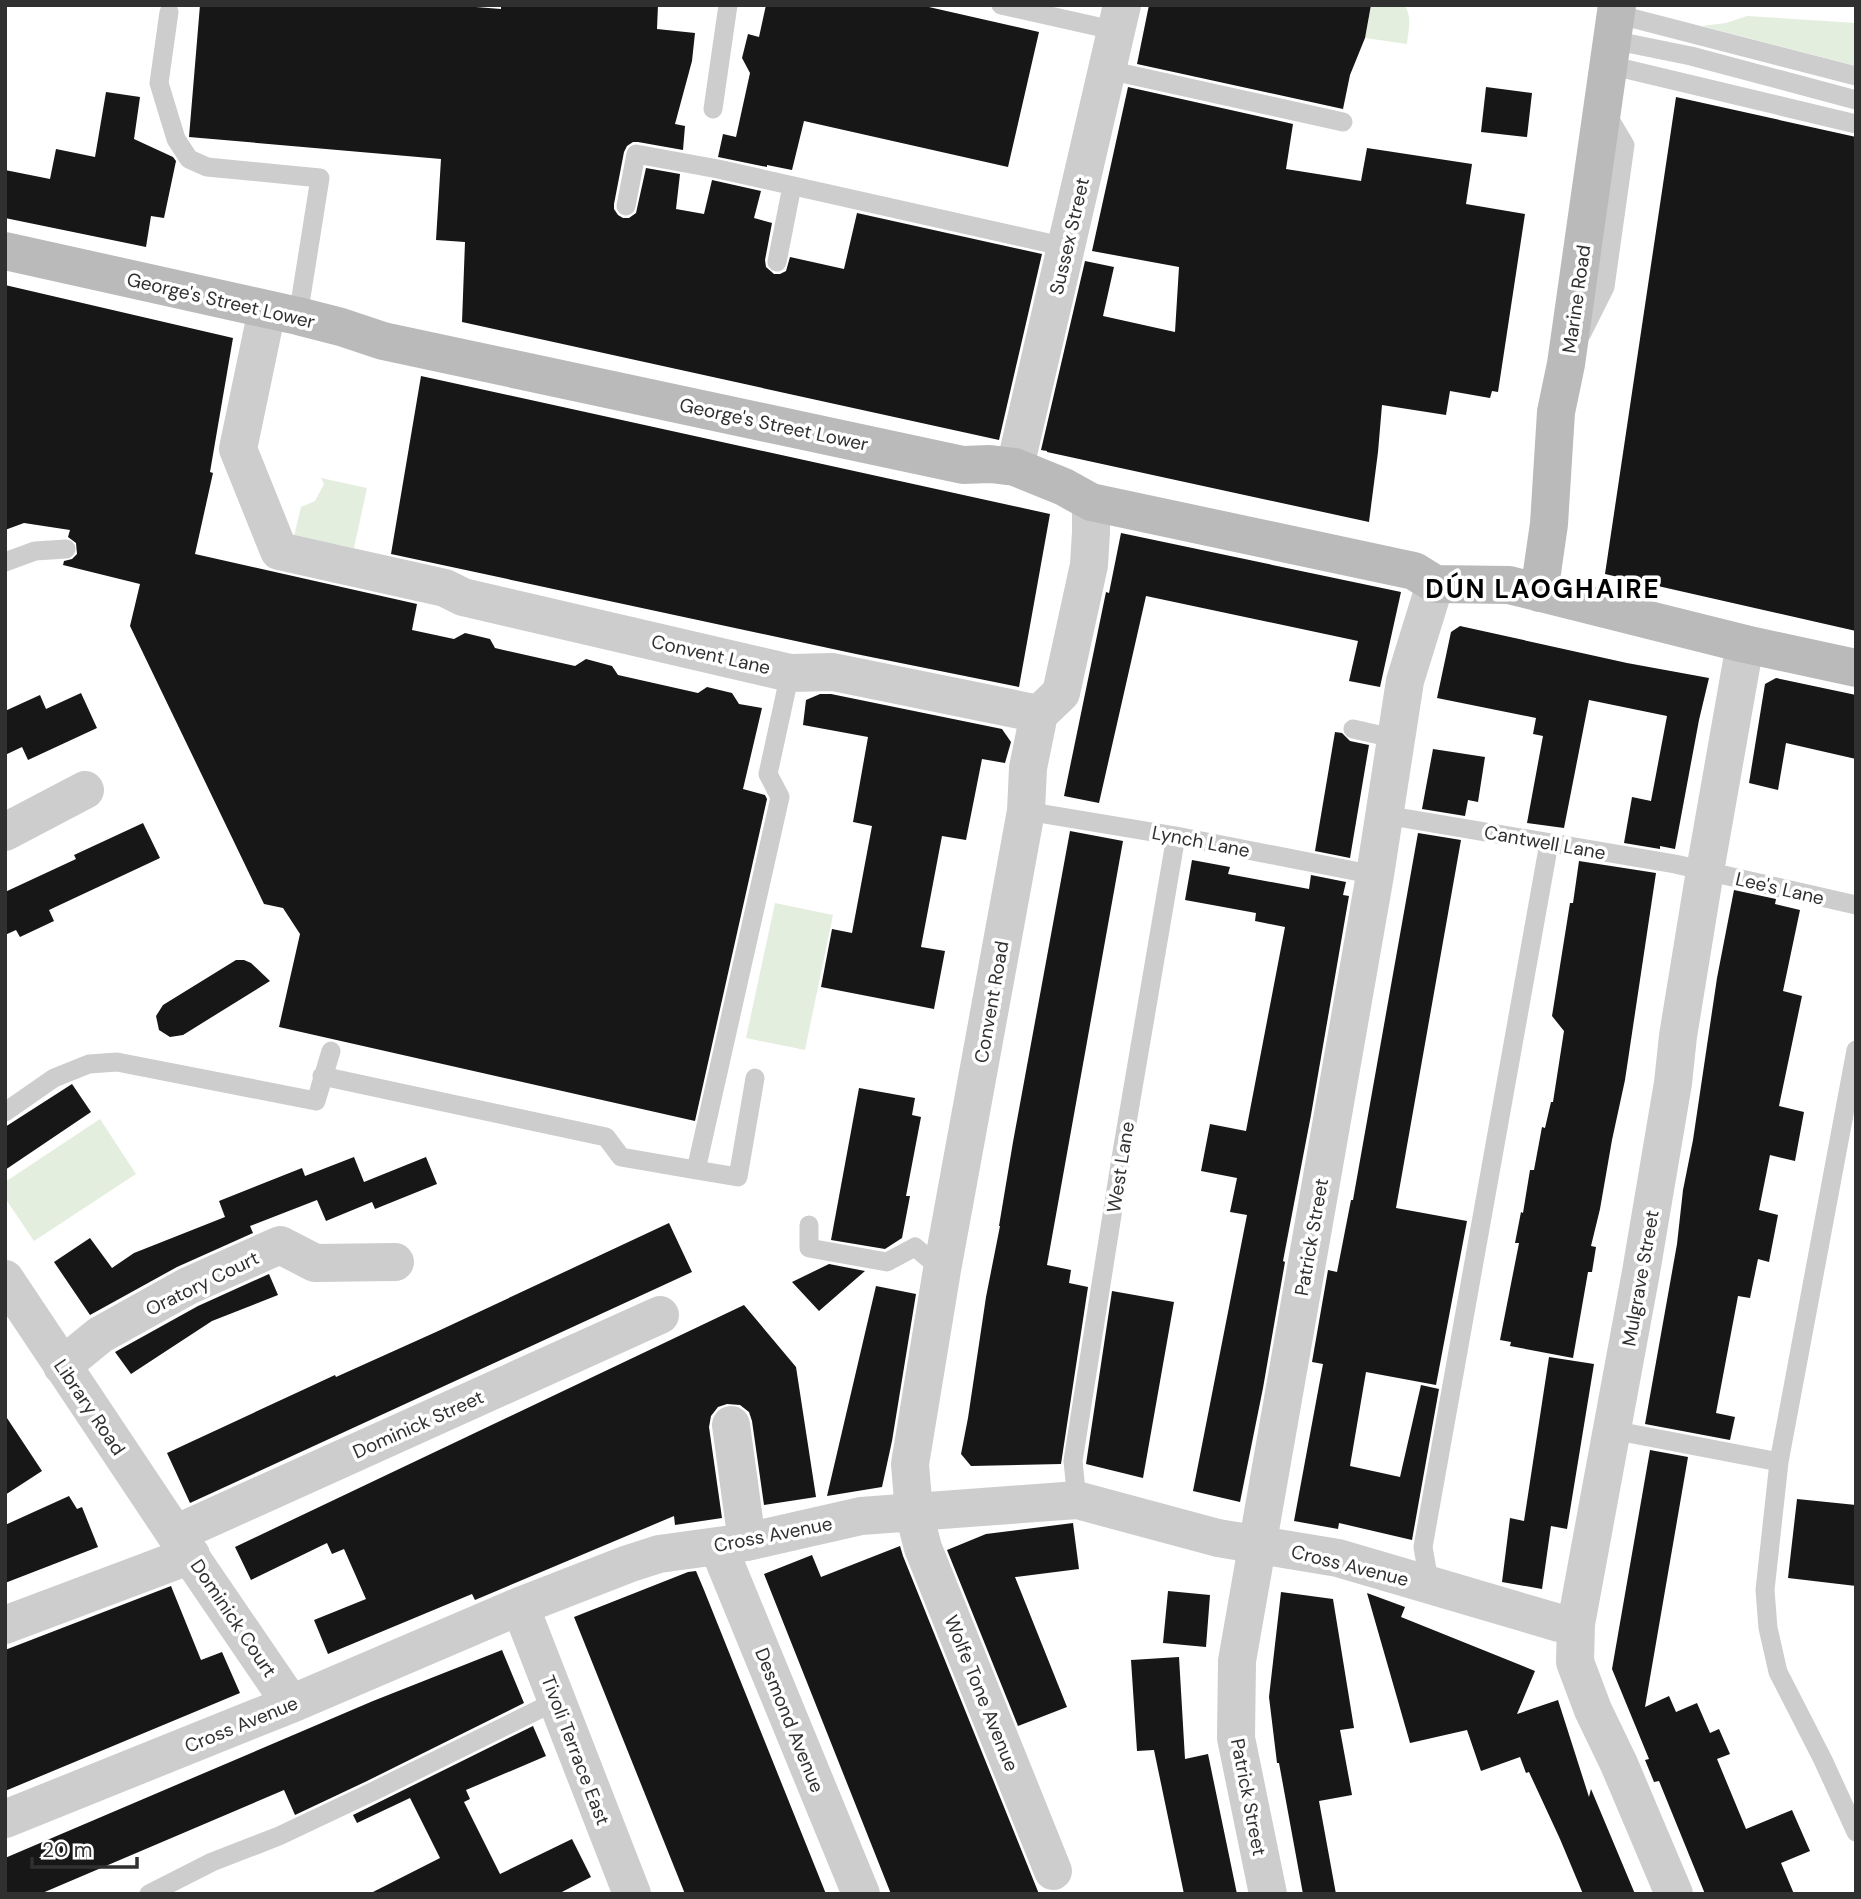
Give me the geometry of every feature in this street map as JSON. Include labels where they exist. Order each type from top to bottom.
[{"type":"street","name":"Sussex Street","points":[[1015,467],[1119,18]]},
{"type":"street","name":"Marine Road","points":[[1538,593],[1549,524],[1556,412],[1566,364],[1614,31]]},
{"type":"street","name":"George's Street Lower","points":[[5,251],[283,313],[341,327],[383,341],[963,465],[1015,467],[1064,487],[1091,502],[1414,571],[1435,583],[1509,585],[1745,644],[1856,668]]},
{"type":"street","name":"Convent Lane","points":[[283,313],[237,449],[279,551],[445,588],[463,597],[790,673],[833,672],[1039,714]]},
{"type":"street","points":[[1039,714],[1061,693],[1088,565],[1091,502]]},
{"type":"street","name":"Patrick Street","points":[[1268,1894],[1236,1738],[1237,1661],[1375,875],[1405,681],[1435,583]]},
{"type":"street","name":"Mulgrave Street","points":[[1674,1894],[1593,1710],[1576,1662],[1576,1624],[1629,1343],[1673,1083],[1705,871],[1745,644]]},
{"type":"street","name":"Convent Road","points":[[914,1513],[910,1464],[942,1270],[1026,811],[1028,768],[1039,714]]},
{"type":"street","points":[[5,832],[85,790]]},
{"type":"street","name":"Oratory Court","points":[[62,1366],[100,1335],[188,1286],[280,1245],[315,1262],[395,1262]]},
{"type":"street","name":"Library Road","points":[[5,1279],[183,1544]]},
{"type":"street","name":"Dominick Street","points":[[5,1625],[183,1544],[660,1315]]},
{"type":"street","name":"Desmond Avenue","points":[[731,1425],[733,1544],[861,1894]]},
{"type":"street","name":"Cross Avenue","points":[[5,1819],[628,1564],[862,1516],[1077,1500],[1217,1538],[1338,1558],[1559,1623],[1576,1624]]},
{"type":"street","name":"Wolfe Tone Avenue","points":[[914,1513],[923,1548],[1053,1871]]},
{"type":"street","name":"Dominick Court","points":[[183,1544],[291,1704]]},
{"type":"street","name":"Tivoli Terrace East","points":[[520,1606],[632,1894]]},
{"type":"lane","points":[[713,109],[728,5]]},
{"type":"lane","points":[[1001,5],[1119,18]]},
{"type":"lane","points":[[169,12],[159,83],[176,139],[190,159],[206,167],[320,178],[283,313]]},
{"type":"lane","points":[[1614,31],[1856,76]]},
{"type":"lane","points":[[1614,31],[1691,56],[1856,100]]},
{"type":"lane","points":[[1614,31],[1856,124]]},
{"type":"lane","points":[[1108,70],[1343,122]]},
{"type":"lane","points":[[626,206],[636,154],[792,186],[1064,257]]},
{"type":"lane","points":[[777,262],[792,186]]},
{"type":"lane","points":[[5,562],[35,551],[66,550]]},
{"type":"lane","points":[[696,1170],[780,797],[768,774],[790,673]]},
{"type":"lane","points":[[1353,729],[1397,739]]},
{"type":"lane","name":"Lynch Lane","points":[[1026,811],[1177,836],[1375,875]]},
{"type":"lane","name":"Cantwell Lane","points":[[1385,815],[1705,871]]},
{"type":"lane","name":"West Lane","points":[[1077,1500],[1073,1461],[1122,1152],[1177,836]]},
{"type":"lane","points":[[1430,1587],[1423,1547],[1549,843]]},
{"type":"lane","name":"Lee's Lane","points":[[1705,871],[1856,905]]},
{"type":"lane","points":[[1856,1050],[1779,1462],[1765,1590],[1768,1628],[1778,1672],[1856,1832]]},
{"type":"lane","points":[[5,1112],[54,1078],[89,1064],[117,1062],[316,1101],[331,1051]]},
{"type":"lane","points":[[322,1076],[606,1137],[621,1157],[738,1177],[755,1078]]},
{"type":"lane","points":[[809,1225],[809,1248],[887,1262],[915,1247],[942,1270]]},
{"type":"lane","points":[[1612,1430],[1779,1462]]},
{"type":"lane","points":[[149,1894],[212,1863],[279,1836],[556,1701]]},
{"type":"green space","points":[[1371,5],[1404,5],[1409,19],[1407,44],[1365,38]]},
{"type":"green space","points":[[1747,16],[1856,23],[1856,66],[1702,26],[1726,23]]},
{"type":"green space","points":[[321,478],[367,488],[354,548],[294,536],[301,507],[315,501],[324,484]]},
{"type":"green space","points":[[775,903],[833,915],[805,1050],[746,1038]]},
{"type":"green space","points":[[100,1119],[136,1174],[34,1241],[5,1198],[5,1182]]},
{"type":"building","points":[[200,5],[451,5],[501,9],[501,5],[658,5],[657,29],[695,33],[692,61],[675,124],[685,126],[683,150],[638,142],[627,146],[614,204],[618,215],[629,218],[636,213],[646,168],[680,174],[676,209],[704,214],[712,180],[761,191],[754,218],[772,223],[765,260],[766,267],[774,274],[786,271],[790,257],[844,269],[857,213],[1042,254],[999,440],[462,322],[465,242],[436,240],[441,159],[189,137]]},
{"type":"building","points":[[766,5],[920,5],[1039,32],[1008,167],[804,121],[792,170],[718,157],[723,134],[736,137],[750,73],[742,58],[748,34],[759,37]]},
{"type":"building","points":[[1149,5],[1371,5],[1365,38],[1350,75],[1343,109],[1137,64]]},
{"type":"building","points":[[1128,87],[1293,124],[1286,169],[1361,181],[1367,148],[1472,164],[1466,204],[1525,214],[1498,392],[1492,391],[1490,398],[1450,391],[1446,415],[1382,405],[1369,522],[1041,450],[1085,261],[1114,267],[1103,316],[1175,332],[1179,267],[1092,251]]},
{"type":"building","points":[[1486,87],[1532,93],[1527,137],[1481,132]]},
{"type":"building","points":[[106,92],[140,97],[134,139],[173,157],[176,161],[164,218],[151,216],[146,247],[5,218],[5,170],[50,179],[56,149],[95,157]]},
{"type":"building","points":[[1676,97],[1856,137],[1856,631],[1605,574]]},
{"type":"building","points":[[5,285],[233,338],[210,472],[213,473],[195,554],[417,604],[412,630],[454,639],[465,633],[490,639],[495,648],[575,666],[586,659],[612,666],[618,675],[698,693],[707,687],[732,693],[739,704],[762,708],[743,789],[765,795],[767,799],[695,1121],[279,1027],[300,934],[283,908],[264,904],[130,626],[140,584],[63,565],[64,561],[77,554],[76,543],[68,537],[70,530],[24,523],[5,530]]},
{"type":"building","points":[[421,376],[1050,514],[1019,687],[391,554]]},
{"type":"building","points":[[1121,533],[1401,592],[1380,687],[1349,681],[1358,641],[1146,596],[1099,803],[1064,796],[1106,592],[1109,593]]},
{"type":"building","points":[[1460,626],[1709,678],[1675,849],[1624,843],[1632,797],[1651,801],[1667,716],[1589,700],[1564,828],[1527,823],[1543,736],[1533,734],[1536,718],[1437,698],[1451,632]]},
{"type":"building","points":[[1776,678],[1856,695],[1856,759],[1786,743],[1778,790],[1749,783],[1765,684]]},
{"type":"building","points":[[81,693],[97,728],[28,760],[22,747],[5,755],[5,711],[40,695],[46,709]]},
{"type":"building","points":[[820,694],[1002,729],[1011,742],[1005,763],[982,759],[966,840],[942,836],[921,947],[945,951],[934,1009],[821,987],[832,929],[852,933],[872,826],[853,822],[868,737],[803,725],[806,700]]},
{"type":"building","points":[[1335,732],[1342,733],[1350,741],[1369,745],[1350,858],[1315,851]]},
{"type":"building","points":[[1433,749],[1485,757],[1478,802],[1468,800],[1465,816],[1422,809]]},
{"type":"building","points":[[143,823],[160,858],[49,910],[54,921],[20,937],[16,930],[5,935],[5,892],[76,859],[74,855]]},
{"type":"building","points":[[1070,831],[1123,841],[1047,1265],[1071,1270],[1069,1283],[1088,1287],[1061,1464],[971,1466],[961,1454],[1013,1142]]},
{"type":"building","points":[[1418,833],[1461,840],[1396,1208],[1467,1221],[1436,1385],[1366,1372],[1350,1466],[1400,1477],[1421,1385],[1439,1389],[1412,1540],[1339,1523],[1338,1529],[1294,1521],[1323,1364],[1312,1362],[1328,1270],[1337,1272],[1353,1200]]},
{"type":"building","points":[[1192,860],[1230,867],[1228,874],[1309,889],[1311,875],[1346,882],[1343,895],[1349,896],[1283,1261],[1285,1262],[1263,1388],[1240,1502],[1193,1491],[1247,1215],[1230,1212],[1237,1178],[1201,1171],[1210,1124],[1246,1131],[1285,927],[1255,921],[1256,913],[1185,900]]},
{"type":"building","points":[[1579,861],[1656,873],[1625,1080],[1591,1246],[1596,1247],[1592,1272],[1588,1272],[1573,1358],[1510,1346],[1511,1342],[1500,1340],[1530,1170],[1534,1170],[1542,1127],[1545,1128],[1553,1102],[1564,1031],[1552,1016]]},
{"type":"building","points":[[1734,890],[1776,899],[1775,904],[1800,910],[1783,991],[1802,996],[1779,1106],[1804,1112],[1795,1161],[1770,1155],[1759,1210],[1778,1215],[1769,1262],[1758,1259],[1750,1298],[1738,1296],[1716,1413],[1735,1417],[1730,1440],[1645,1424],[1677,1244],[1717,978]]},
{"type":"building","points":[[236,960],[251,963],[270,981],[183,1035],[170,1037],[159,1030],[156,1016],[163,1005]]},
{"type":"building","points":[[72,1084],[91,1112],[5,1170],[5,1127]]},
{"type":"building","points":[[859,1088],[915,1098],[912,1115],[921,1117],[906,1196],[910,1196],[902,1238],[885,1249],[831,1240]]},
{"type":"building","points":[[354,1157],[364,1182],[426,1157],[437,1184],[375,1209],[372,1202],[326,1221],[317,1200],[250,1226],[253,1233],[177,1267],[90,1315],[54,1262],[90,1238],[112,1268],[134,1253],[225,1217],[219,1201],[302,1168],[305,1176]]},
{"type":"building","points":[[669,1223],[692,1272],[190,1503],[167,1453]]},
{"type":"building","points":[[829,1264],[865,1271],[819,1311],[792,1282]]},
{"type":"building","points":[[269,1274],[278,1295],[212,1321],[131,1374],[115,1352],[198,1306]]},
{"type":"building","points":[[876,1286],[916,1294],[882,1487],[827,1496]]},
{"type":"building","points":[[1112,1291],[1174,1302],[1143,1478],[1086,1464]]},
{"type":"building","points":[[744,1305],[796,1367],[816,1497],[764,1505],[749,1412],[740,1405],[727,1404],[718,1407],[711,1416],[709,1427],[722,1518],[675,1525],[674,1516],[475,1600],[472,1594],[328,1654],[314,1620],[366,1599],[344,1549],[332,1554],[327,1543],[251,1580],[235,1547]]},
{"type":"building","points":[[1549,1357],[1594,1364],[1567,1529],[1551,1526],[1542,1589],[1502,1582],[1510,1518],[1524,1521]]},
{"type":"building","points":[[5,1415],[42,1471],[5,1495]]},
{"type":"building","points":[[1650,1450],[1688,1457],[1645,1707],[1669,1696],[1676,1712],[1697,1703],[1710,1733],[1719,1729],[1730,1754],[1717,1759],[1746,1829],[1792,1810],[1810,1851],[1781,1863],[1794,1894],[1705,1894],[1659,1781],[1654,1782],[1645,1760],[1649,1759],[1612,1669]]},
{"type":"building","points":[[69,1496],[77,1509],[82,1507],[98,1547],[5,1583],[5,1525]]},
{"type":"building","points":[[1797,1499],[1856,1505],[1856,1586],[1788,1578]]},
{"type":"building","points":[[1073,1523],[1079,1569],[1015,1577],[1067,1707],[1018,1726],[947,1550],[986,1534]]},
{"type":"building","points":[[900,1546],[1039,1894],[891,1894],[764,1574],[812,1555],[821,1577]]},
{"type":"building","points":[[696,1571],[826,1894],[685,1894],[574,1617]]},
{"type":"building","points":[[171,1586],[201,1660],[222,1652],[240,1693],[5,1791],[5,1650]]},
{"type":"building","points":[[1168,1591],[1210,1595],[1206,1647],[1163,1643]]},
{"type":"building","points":[[1281,1592],[1333,1599],[1354,1728],[1340,1730],[1352,1795],[1319,1801],[1336,1894],[1303,1894],[1277,1763],[1269,1697]]},
{"type":"building","points":[[1367,1593],[1405,1607],[1401,1617],[1535,1671],[1517,1714],[1558,1700],[1589,1797],[1591,1789],[1635,1894],[1583,1894],[1520,1757],[1481,1771],[1467,1730],[1410,1743]]},
{"type":"building","points":[[502,1650],[524,1703],[367,1781],[295,1815],[284,1790],[40,1894],[5,1894],[5,1858],[373,1701]]},
{"type":"building","points":[[1179,1657],[1185,1759],[1208,1754],[1237,1894],[1184,1894],[1154,1750],[1137,1751],[1131,1660]]},
{"type":"building","points":[[533,1726],[546,1756],[466,1790],[470,1799],[464,1802],[500,1874],[572,1839],[591,1877],[558,1894],[369,1894],[440,1858],[410,1798],[357,1823],[353,1815]]},
{"type":"district","name":"DÚN LAOGHAIRE","points":[[1543,589]]}]
